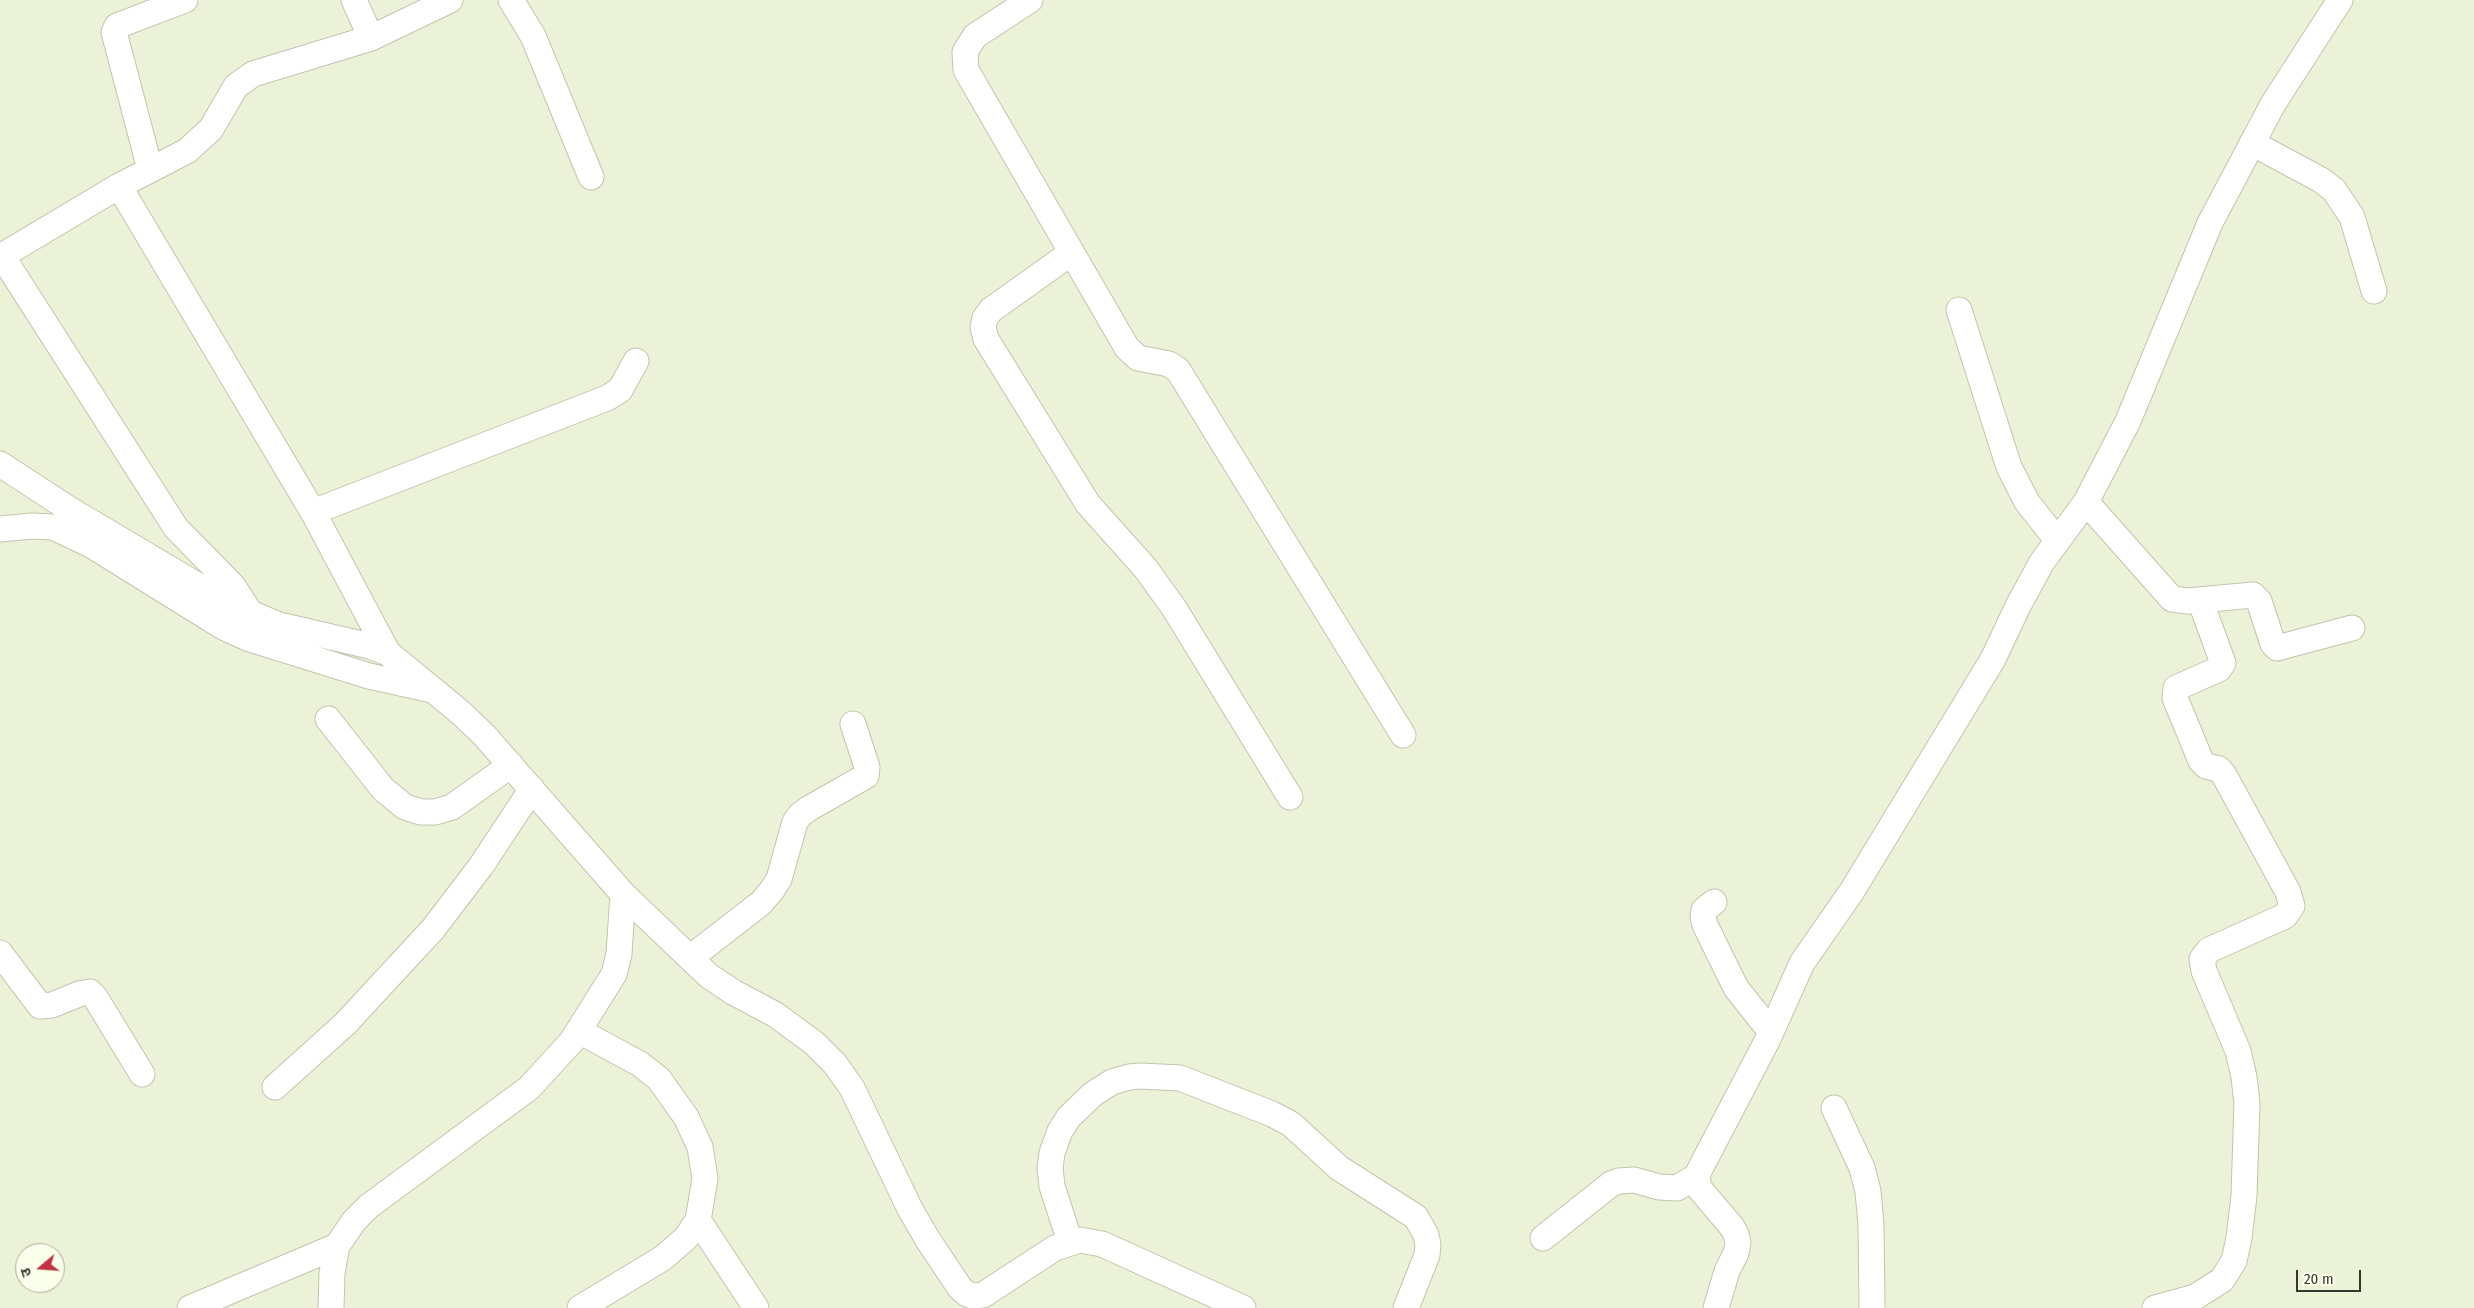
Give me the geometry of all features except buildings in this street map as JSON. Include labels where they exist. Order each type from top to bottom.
[{"type":"street","points":[[150,169],[114,32],[117,26],[185,0]]},
{"type":"street","points":[[354,0],[371,38]]},
{"type":"street","points":[[251,615],[233,586],[176,528],[1,257],[119,186],[187,151],[204,138],[218,119],[236,86],[253,74],[371,38],[450,0]]},
{"type":"street","points":[[511,0],[533,36],[591,177]]},
{"type":"street","points":[[1030,0],[975,36],[965,52],[966,70],[1126,348],[1138,358],[1169,364],[1178,370],[1403,735]]},
{"type":"street","points":[[1543,1238],[1611,1184],[1634,1180],[1659,1187],[1676,1188],[1697,1176],[1771,1032],[1802,963],[1852,891],[1993,660],[2018,606],[2042,562],[2056,540],[2086,502],[2128,421],[2198,250],[2252,143],[2294,68],[2340,0]]},
{"type":"street","points":[[2252,143],[2321,180],[2334,190],[2352,217],[2374,291]]},
{"type":"street","points":[[119,186],[313,512],[388,653]]},
{"type":"street","points":[[1071,253],[991,310],[985,318],[983,327],[986,339],[1088,504],[1146,569],[1174,608],[1290,797]]},
{"type":"street","points":[[1959,310],[2009,466],[2027,502],[2056,540]]},
{"type":"street","points":[[313,512],[608,398],[620,390],[636,360]]},
{"type":"street","points":[[0,464],[69,509],[229,604],[251,615],[279,625],[370,646],[388,653],[478,729],[623,894],[690,958],[725,986],[776,1015],[814,1044],[835,1064],[852,1088],[910,1209],[960,1288],[967,1294],[972,1296],[983,1295],[1055,1248],[1070,1242],[1093,1241],[1242,1308]]},
{"type":"street","points":[[2086,502],[2166,594],[2178,601],[2253,595],[2259,601],[2273,644],[2277,648],[2352,628]]},
{"type":"street","points":[[0,529],[32,526],[53,527],[90,545],[223,626],[247,638],[369,676],[432,690]]},
{"type":"street","points":[[2155,1308],[2195,1297],[2222,1280],[2234,1260],[2239,1238],[2244,1196],[2247,1104],[2244,1077],[2238,1052],[2204,972],[2202,959],[2209,950],[2285,916],[2292,906],[2288,892],[2224,775],[2219,768],[2206,766],[2201,761],[2175,698],[2176,688],[2218,670],[2223,663],[2200,600]]},
{"type":"street","points":[[328,719],[383,789],[400,804],[421,812],[435,812],[452,807],[511,765]]},
{"type":"street","points":[[690,958],[761,903],[772,890],[779,879],[796,822],[800,815],[808,808],[866,776],[867,767],[854,724]]},
{"type":"street","points":[[275,1087],[345,1024],[433,929],[481,866],[532,790]]},
{"type":"street","points":[[331,1308],[332,1273],[337,1246],[354,1221],[369,1206],[529,1088],[572,1041],[614,974],[619,954],[623,894]]},
{"type":"street","points":[[1714,902],[1704,910],[1705,925],[1736,988],[1771,1032]]},
{"type":"street","points":[[0,953],[40,1006],[52,1005],[79,994],[90,992],[95,997],[142,1074]]},
{"type":"street","points":[[579,1030],[640,1064],[659,1079],[686,1117],[700,1147],[705,1179],[698,1220],[686,1238],[663,1258],[580,1308]]},
{"type":"street","points":[[1070,1242],[1052,1186],[1050,1168],[1052,1153],[1060,1131],[1069,1117],[1093,1094],[1120,1080],[1141,1076],[1180,1078],[1272,1114],[1291,1124],[1339,1168],[1416,1217],[1426,1235],[1427,1255],[1406,1308]]},
{"type":"street","points":[[1834,1108],[1862,1168],[1868,1192],[1872,1224],[1872,1308]]},
{"type":"street","points":[[1697,1176],[1699,1188],[1732,1227],[1738,1243],[1716,1308]]},
{"type":"street","points":[[698,1220],[756,1308]]},
{"type":"street","points":[[190,1308],[337,1246]]}]
